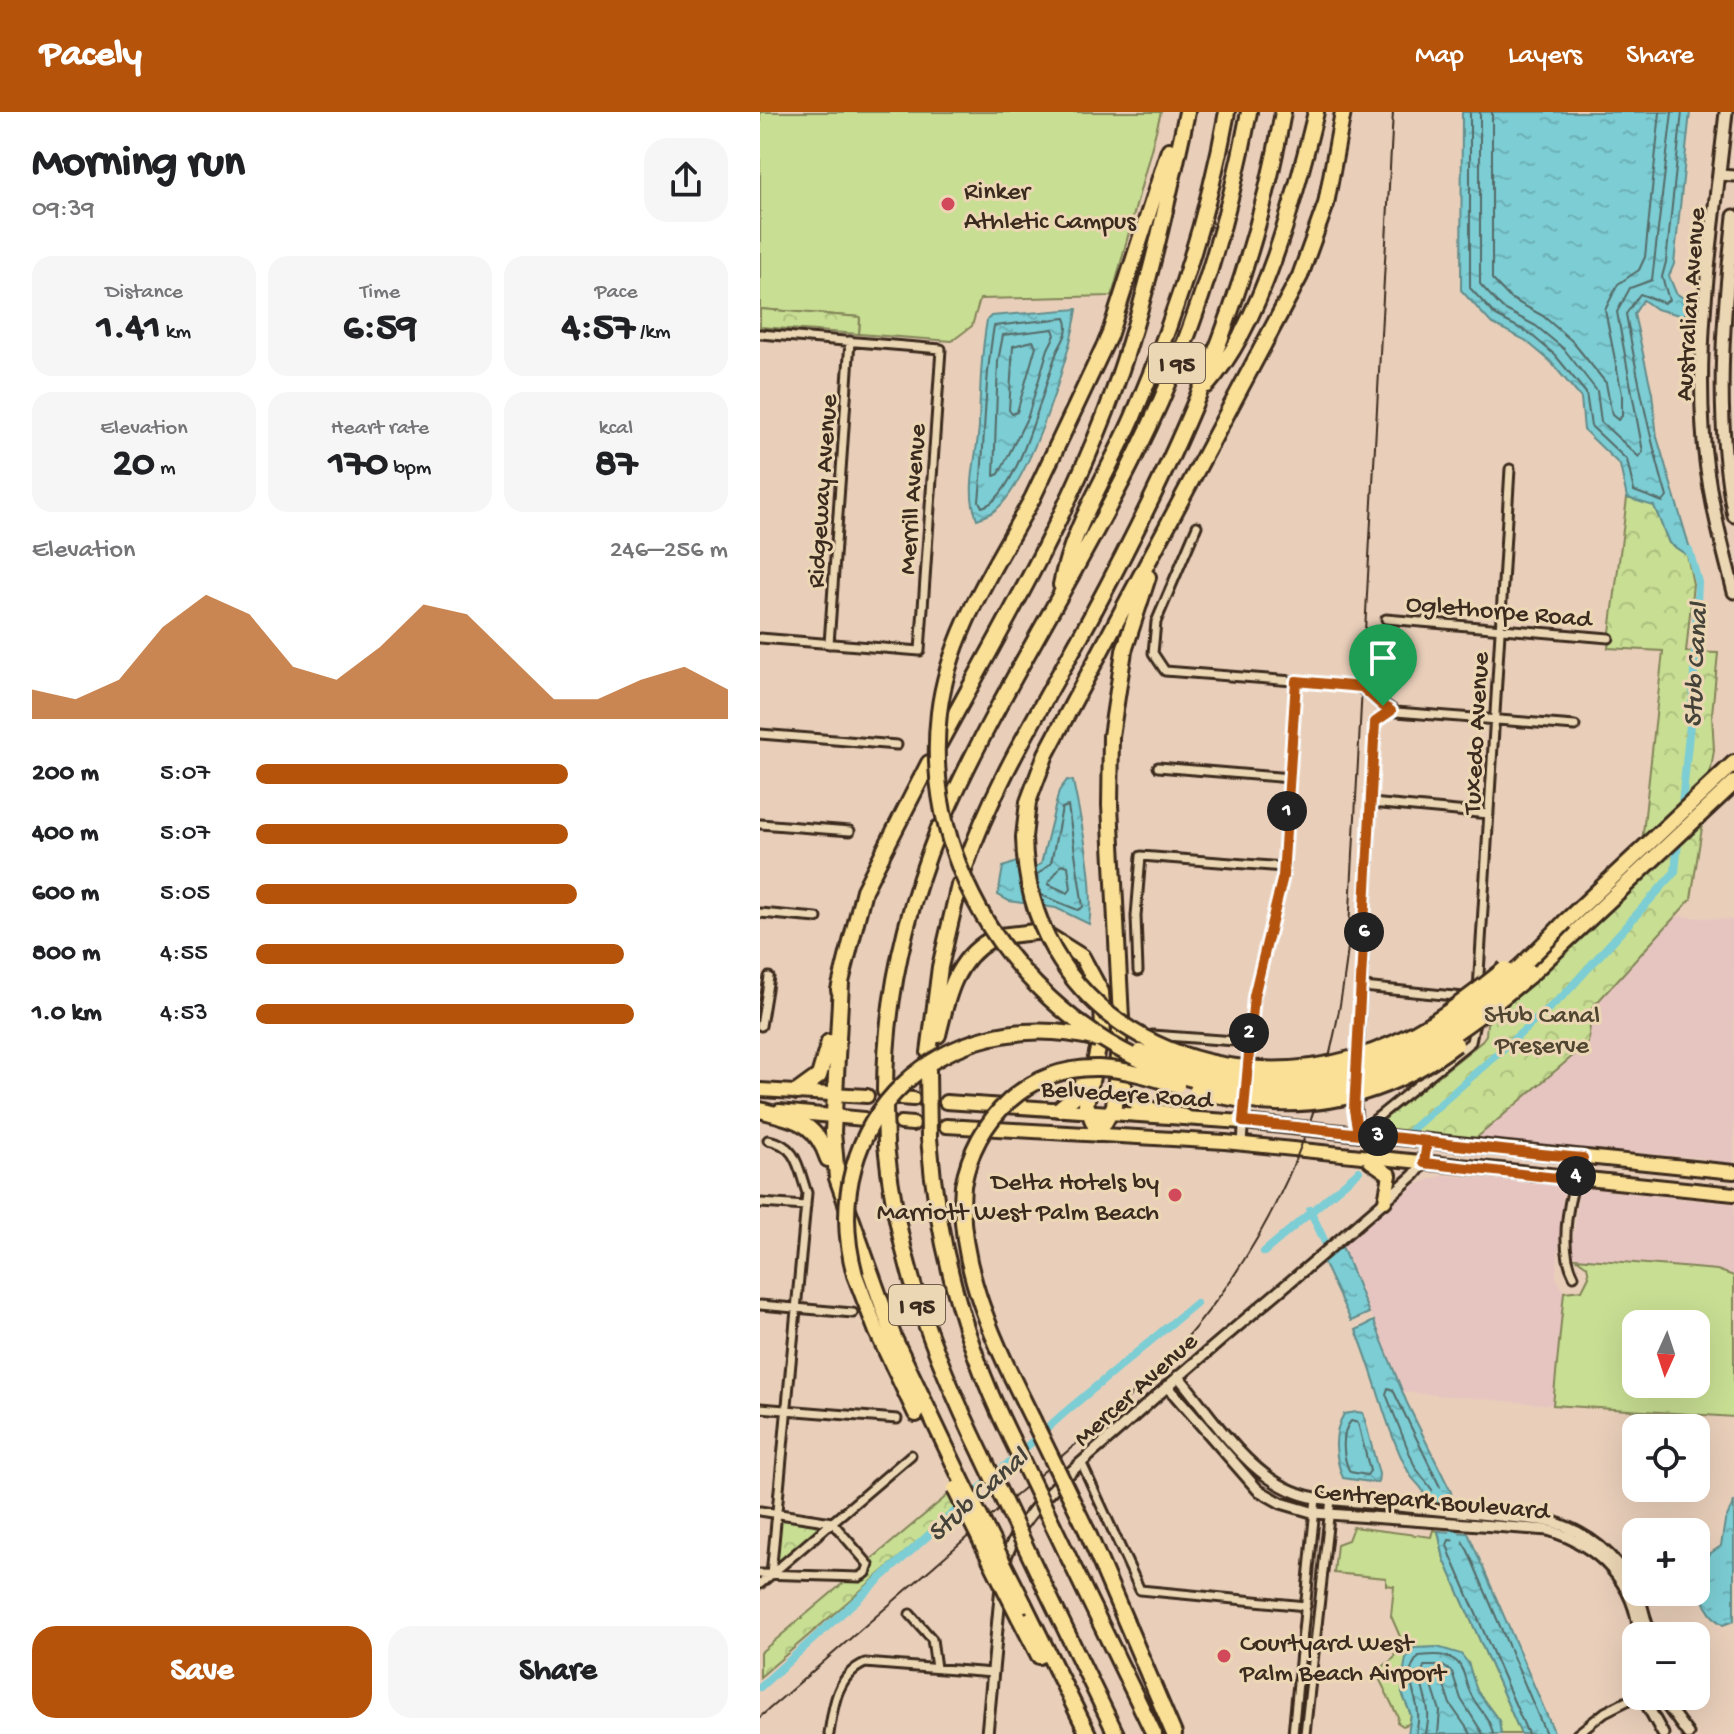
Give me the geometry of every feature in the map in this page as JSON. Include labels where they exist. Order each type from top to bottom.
[{"type":"highway","points":[[1184,112],[1109,336],[1032,499],[976,600],[954,650],[941,697],[937,763],[950,842],[972,895],[1004,948],[1048,998],[1098,1036],[1162,1070],[1227,1087],[1294,1090],[1359,1079],[1419,1056],[1459,1033],[1532,973]]},
{"type":"highway","points":[[939,744],[1045,548],[1107,409],[1146,289],[1184,112]]},
{"type":"highway","points":[[1058,597],[1065,562],[1125,436],[1175,306],[1204,214],[1227,112]]},
{"type":"highway","name":"I 95","points":[[946,812],[1137,452],[1182,350],[1221,231],[1249,112]]},
{"type":"highway","name":"I 95","points":[[964,870],[997,789],[1177,451],[1252,249],[1283,112]]},
{"type":"highway","points":[[1199,395],[1228,363],[1242,333],[1287,215],[1316,112]]},
{"type":"highway","points":[[1343,112],[1330,189],[1307,261],[1281,316],[1046,754],[1028,802],[1024,837],[1028,885],[1038,923],[1058,962],[1085,995],[1110,1016],[1154,1041],[1201,1058],[1235,1065],[1319,1065],[1355,1058],[1405,1039],[1455,1008],[1565,922]]},
{"type":"highway","points":[[1098,1134],[1112,1113],[1119,1072],[1121,1000],[1110,805],[1112,727],[1119,675],[1133,618],[1175,514]]},
{"type":"highway","points":[[797,1092],[812,1084],[824,1067],[864,890],[929,763]]},
{"type":"highway","points":[[1080,1734],[959,1487],[877,1332],[855,1275],[846,1215],[850,1179],[873,1122],[901,1086],[944,1054],[997,1035],[1050,1031],[1092,1038],[1234,1076],[1279,1079],[1337,1074],[1389,1058],[1439,1032],[1497,988],[1734,763]]},
{"type":"highway","points":[[1174,1734],[1087,1531],[1006,1366],[983,1304],[965,1234],[963,1186],[971,1156],[985,1126],[1007,1102],[1045,1078],[1076,1069],[1108,1068],[1250,1103],[1296,1105],[1341,1100],[1390,1085],[1430,1063],[1473,1030],[1734,783]]},
{"type":"highway","points":[[885,1091],[886,1062],[903,940],[939,828]]},
{"type":"highway","name":"I 95","points":[[959,885],[940,967],[930,1061],[929,1138],[938,1221],[954,1292],[981,1371],[1011,1438],[1154,1734]]},
{"type":"highway","points":[[930,1061],[954,979],[969,956],[995,938],[1041,933],[1071,947],[1094,975],[1103,1003],[1103,1026],[1087,1110],[1098,1134]]},
{"type":"highway","points":[[837,1178],[834,1094],[841,983]]},
{"type":"highway","points":[[1059,1109],[1081,1088],[1103,1026]]},
{"type":"highway","points":[[1119,1072],[1124,1088],[1136,1105],[1185,1117]]},
{"type":"highway","name":"I 95","points":[[885,1107],[886,1145],[898,1230],[913,1292],[934,1353],[1116,1734]]},
{"type":"highway","points":[[760,1109],[811,1128],[824,1143],[894,1338],[959,1487]]},
{"type":"highway","points":[[1021,1611],[1088,1734]]},
{"type":"main road","name":"Australian Avenue","points":[[1726,112],[1704,321],[1702,410],[1714,511],[1734,592]]},
{"type":"main road","name":"Australian Avenue","points":[[1734,216],[1720,380],[1722,434],[1734,516]]},
{"type":"main road","points":[[760,1090],[867,1096]]},
{"type":"main road","name":"Belvedere Road","points":[[946,1102],[1243,1122],[1734,1172]]},
{"type":"main road","points":[[760,1109],[864,1119]]},
{"type":"main road","name":"Belvedere Road","points":[[946,1126],[1242,1144],[1734,1194]]},
{"type":"main road","points":[[1360,1156],[1389,1173],[1391,1181],[1385,1201]]},
{"type":"street","points":[[1720,175],[1734,176]]},
{"type":"street","points":[[760,335],[850,341]]},
{"type":"street","name":"Merrill Avenue","points":[[829,644],[920,651],[941,349],[850,341]]},
{"type":"street","name":"Ridgeway Avenue","points":[[829,644],[850,341]]},
{"type":"street","name":"Tuxedo Avenue","points":[[1358,1133],[1471,1042],[1477,999],[1510,469]]},
{"type":"street","points":[[1197,526],[1156,622],[1153,653],[1158,665],[1165,671],[1362,687],[1391,711],[1575,726]]},
{"type":"street","name":"Oglethorpe Road","points":[[1386,619],[1609,638]]},
{"type":"street","points":[[760,638],[829,644]]},
{"type":"street","points":[[1242,1144],[1254,996],[1284,867],[1296,681]]},
{"type":"street","points":[[1358,1133],[1354,1110],[1375,722],[1391,711]]},
{"type":"street","points":[[760,734],[897,745]]},
{"type":"street","points":[[1158,767],[1290,778]]},
{"type":"street","points":[[1371,803],[1489,814]]},
{"type":"street","points":[[760,824],[850,831]]},
{"type":"street","points":[[1138,971],[1136,916],[1141,856],[1284,867]]},
{"type":"street","points":[[760,913],[817,918]]},
{"type":"street","points":[[761,1026],[762,1003],[769,977]]},
{"type":"street","points":[[1363,987],[1477,999]]},
{"type":"street","points":[[1146,1034],[1249,1042]]},
{"type":"street","points":[[768,1140],[783,1142],[793,1151],[807,1193],[771,1575]]},
{"type":"street","points":[[1424,1163],[1427,1141]]},
{"type":"street","points":[[1574,1276],[1566,1261],[1574,1180],[1583,1158]]},
{"type":"street","name":"Mercer Avenue","points":[[987,1734],[1004,1563],[1014,1535],[1082,1464],[1178,1376],[1385,1201],[1424,1163]]},
{"type":"street","points":[[760,1203],[806,1206]]},
{"type":"street","points":[[760,1305],[853,1313]]},
{"type":"street","name":"Centrepark Boulevard","points":[[1178,1376],[1265,1477],[1288,1490],[1316,1498],[1473,1511],[1550,1521],[1580,1532],[1606,1549],[1622,1570]]},
{"type":"street","name":"Centrepark Boulevard","points":[[1167,1386],[1258,1490],[1281,1503],[1315,1513],[1548,1530],[1579,1541],[1602,1557],[1620,1580],[1635,1610],[1637,1622]]},
{"type":"street","points":[[760,1408],[897,1419]]},
{"type":"street","points":[[760,1584],[911,1455]]},
{"type":"street","points":[[1082,1464],[1140,1590],[1306,1606]]},
{"type":"street","points":[[1293,1734],[1316,1498]]},
{"type":"street","points":[[1305,1734],[1331,1499]]},
{"type":"street","points":[[760,1511],[832,1522],[869,1565],[859,1577],[760,1574]]},
{"type":"street","points":[[910,1614],[932,1639],[936,1668]]},
{"type":"street","points":[[828,1732],[839,1685],[850,1669],[865,1663],[993,1673]]},
{"type":"street","points":[[1577,1734],[1605,1712],[1622,1704]]},
{"type":"street","points":[[1648,1710],[1663,1734]]},
{"type":"street","points":[[1670,1710],[1688,1734]]},
{"type":"shaded area","points":[[1676,916],[1734,920],[1734,1166],[1702,1158],[1474,1140],[1588,1043],[1592,1008]]},
{"type":"shaded area","points":[[1443,1175],[1558,1185],[1564,1189],[1556,1276],[1564,1292],[1553,1405],[1403,1392],[1341,1244],[1414,1185]]},
{"type":"shaded area","points":[[1582,1188],[1734,1204],[1734,1276],[1717,1270],[1576,1258],[1572,1251],[1578,1196]]},
{"type":"green space","name":"Rinker Athletic Campus","points":[[760,112],[1161,112],[1112,296],[980,299],[972,326],[952,341],[859,334],[860,317],[760,309]]},
{"type":"green space","points":[[760,309],[860,317],[859,334],[760,327]]},
{"type":"green space","name":"Stub Canal Preserve","points":[[1627,498],[1654,505],[1669,543],[1687,555],[1693,584],[1686,652],[1718,653],[1712,714],[1714,750],[1691,899],[1592,1008],[1588,1043],[1474,1140],[1389,1130],[1385,1120],[1388,1116],[1480,1043],[1486,1035],[1487,1023],[1638,879],[1663,651],[1608,648]]},
{"type":"green space","points":[[1576,1258],[1717,1270],[1734,1276],[1734,1417],[1553,1405],[1564,1292],[1582,1290],[1589,1276],[1587,1266]]},
{"type":"green space","points":[[949,1494],[957,1508],[760,1677],[760,1653]]},
{"type":"green space","points":[[776,1512],[832,1522],[771,1575]]},
{"type":"green space","points":[[1353,1527],[1431,1537],[1433,1530],[1438,1531],[1444,1559],[1521,1734],[1501,1734],[1499,1721],[1477,1691],[1468,1663],[1402,1693],[1411,1715],[1409,1724],[1403,1726],[1397,1722],[1398,1717],[1376,1672],[1394,1658],[1396,1644],[1402,1641],[1391,1616],[1394,1586],[1386,1585],[1386,1578],[1334,1573],[1337,1544],[1348,1540]]},
{"type":"water","points":[[1462,112],[1690,112],[1674,264],[1669,276],[1676,293],[1689,302],[1684,316],[1656,309],[1643,300],[1634,314],[1652,393],[1657,437],[1693,559],[1669,543],[1654,506],[1627,498],[1620,465],[1584,430],[1581,398],[1550,361],[1525,340],[1491,323],[1461,290]]},
{"type":"water","points":[[1077,309],[1057,385],[1021,475],[994,511],[977,519],[972,485],[987,320],[991,316]]},
{"type":"water","points":[[1067,780],[1073,781],[1087,852],[1091,890],[1089,924],[1056,908],[1009,901],[998,895],[1003,867],[1019,861],[1035,867],[1041,864],[1059,791]]},
{"type":"water","points":[[1341,1244],[1369,1313],[1351,1321],[1322,1260]]},
{"type":"water","points":[[1374,1321],[1407,1403],[1451,1492],[1452,1502],[1425,1499],[1401,1456],[1356,1330]]},
{"type":"water","points":[[1363,1413],[1379,1474],[1378,1483],[1343,1478],[1340,1470],[1336,1446],[1340,1421],[1344,1414]]},
{"type":"water","points":[[1734,1501],[1734,1621],[1723,1625],[1706,1606],[1710,1606],[1710,1553],[1721,1546],[1725,1521]]},
{"type":"water","points":[[1438,1531],[1468,1533],[1555,1734],[1521,1734],[1444,1559]]},
{"type":"water","points":[[1437,1647],[1461,1654],[1468,1663],[1477,1691],[1499,1721],[1501,1734],[1408,1734],[1411,1715],[1402,1693],[1406,1658],[1414,1648]]},
{"type":"waterway","name":"Stub Canal","points":[[1411,1130],[1564,995],[1675,872],[1693,695],[1698,582],[1689,550]]},
{"type":"waterway","name":"Stub Canal","points":[[1264,1252],[1359,1171]]},
{"type":"waterway","points":[[1310,1210],[1330,1253]]},
{"type":"waterway","name":"Stub Canal","points":[[760,1687],[1063,1414],[1196,1303]]},
{"type":"waterway","points":[[1437,1491],[1458,1541]]},
{"type":"railway","points":[[760,1717],[1096,1427],[1149,1378],[1191,1333],[1228,1284],[1260,1233],[1287,1180],[1309,1125],[1339,1008],[1348,947],[1393,112]]},
{"type":"place","name":"Rinker Athletic Campus","points":[[948,204]]},
{"type":"place","name":"Delta Hotels by Marriott West Palm Beach","points":[[1175,1195]]},
{"type":"place","name":"Courtyard West Palm Beach Airport","points":[[1224,1656]]},
{"type":"route","points":[[1383,706],[1362,687],[1296,681],[1283,876],[1254,996],[1243,1122],[1323,1129],[1427,1141],[1518,1151],[1556,1156],[1583,1158],[1574,1180],[1424,1163],[1427,1141],[1358,1133],[1354,1110],[1375,722],[1391,711],[1383,706]]}]
